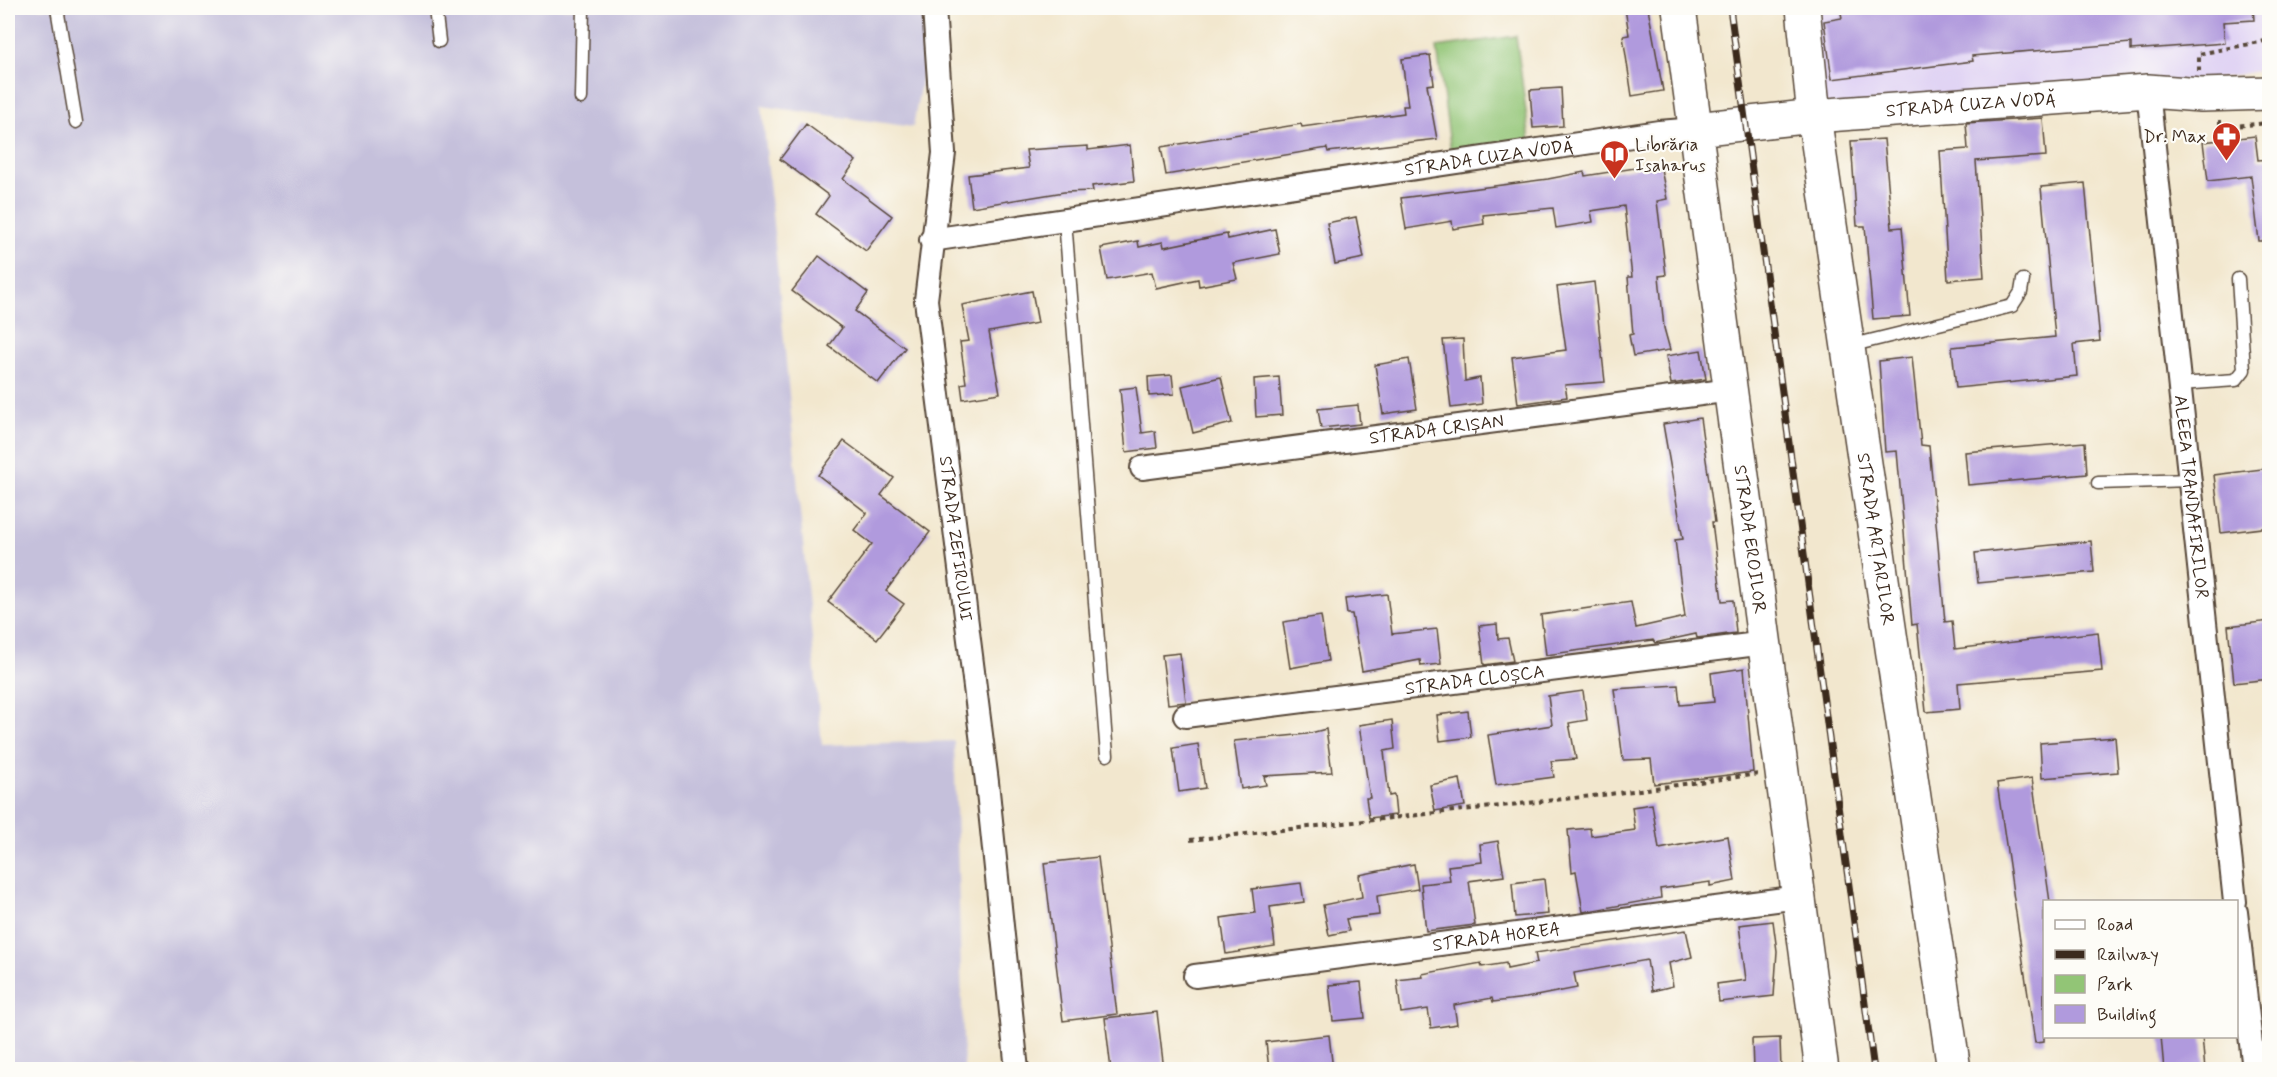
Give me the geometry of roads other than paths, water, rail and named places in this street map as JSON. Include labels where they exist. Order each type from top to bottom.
[{"type":"street","name":"STRADA ZEFIRULUI","points":[[934,8],[944,153],[931,240],[926,300],[987,782],[1017,1070]]},
{"type":"street","name":"STRADA EROILOR","points":[[1679,8],[1822,1070]]},
{"type":"street","name":"STRADA ARȚARILOR","points":[[1803,8],[1814,116],[1954,1070]]},
{"type":"street","name":"STRADA CUZA VODĂ","points":[[931,240],[1659,132],[1814,116],[2152,91],[2199,84],[2270,79]]},
{"type":"street","name":"STRADA CUZA VODĂ","points":[[2152,91],[2201,95],[2270,93]]},
{"type":"street","name":"ALEEA TRANDAFIRILOR","points":[[2152,91],[2180,384],[2235,900]]},
{"type":"street","name":"STRADA CRIȘAN","points":[[1142,468],[1731,390]]},
{"type":"street","name":"STRADA CLOȘCA","points":[[1185,716],[1765,643]]},
{"type":"street","name":"STRADA HOREA","points":[[1195,976],[1799,897]]},
{"type":"street","points":[[2238,923],[2260,1043],[2254,1070]]},
{"type":"lane","points":[[57,8],[76,122]]},
{"type":"lane","points":[[435,8],[439,41]]},
{"type":"lane","points":[[581,98],[583,8]]},
{"type":"lane","points":[[1065,220],[1107,755]]},
{"type":"lane","points":[[2180,384],[2236,380],[2244,370],[2238,279]]},
{"type":"lane","points":[[1848,347],[2012,306],[2021,292],[2023,280]]},
{"type":"lane","points":[[2098,483],[2190,480]]},
{"type":"railway","points":[[1730,8],[1874,1070]]},
{"type":"place","name":"Dr. Max","points":[[2227,162]]},
{"type":"place","name":"Librăria Isaharus","points":[[1614,180]]}]
